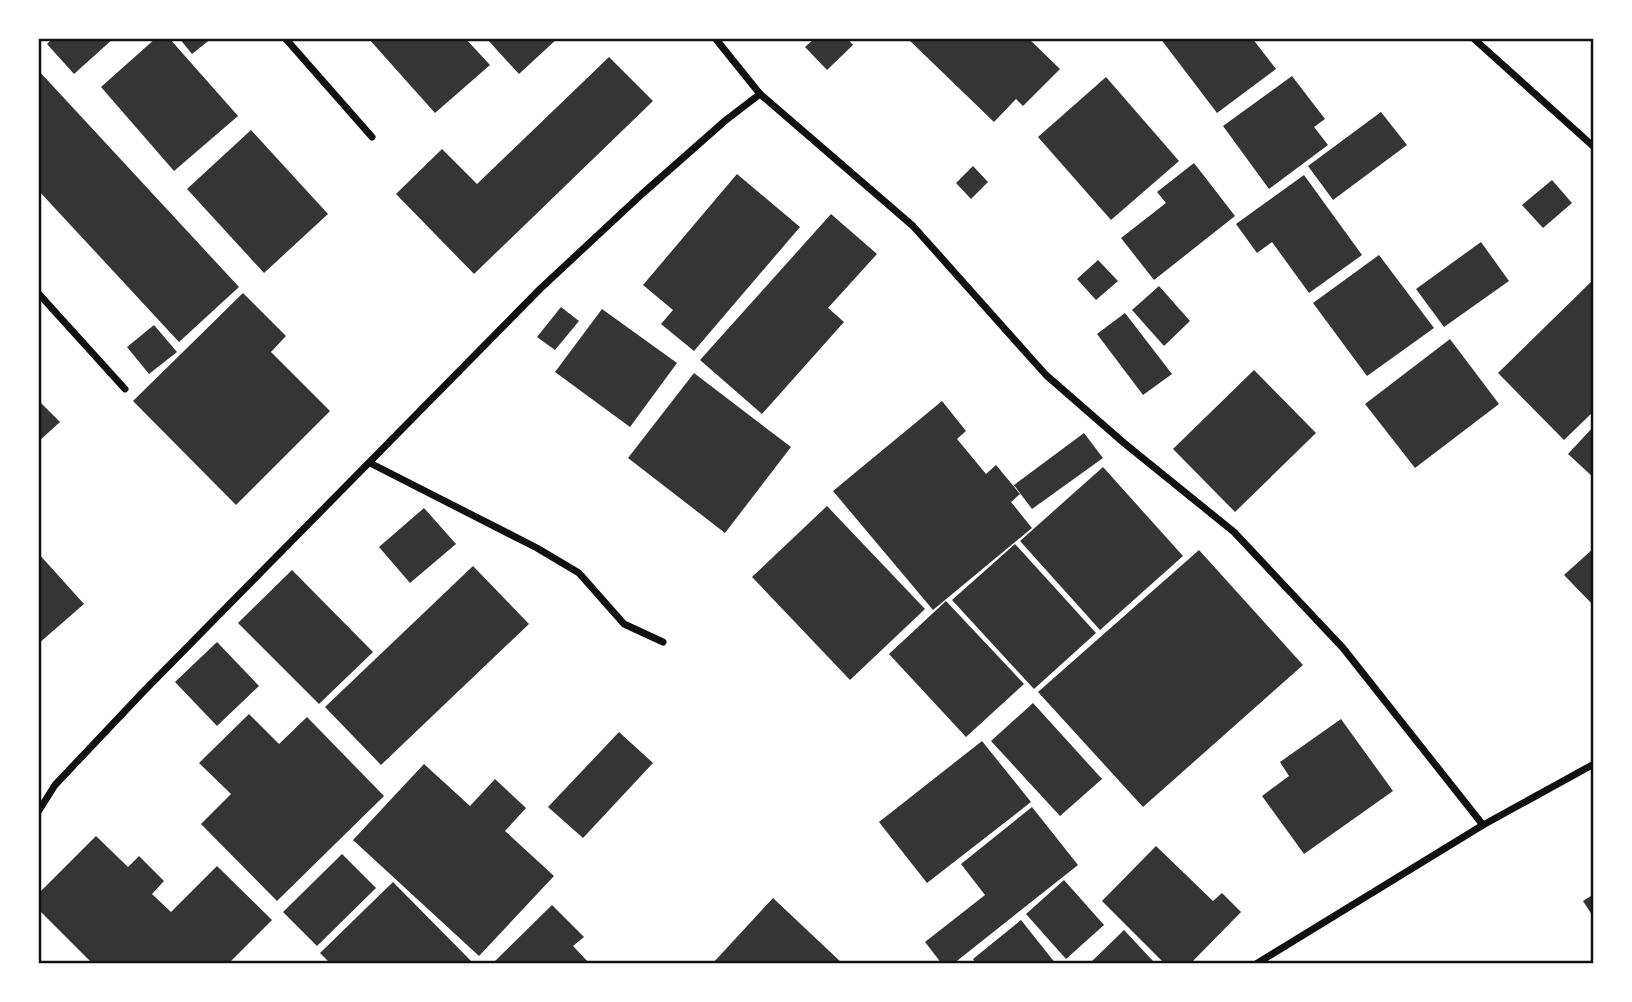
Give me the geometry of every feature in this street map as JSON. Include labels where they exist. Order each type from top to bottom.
[{"type":"street","points":[[285,38],[372,137]]},
{"type":"street","points":[[715,38],[760,94],[913,226],[1046,375],[1124,443],[1234,532],[1343,648],[1483,825]]},
{"type":"street","points":[[1474,38],[1594,147]]},
{"type":"street","points":[[38,812],[55,785],[540,289],[642,194],[726,120],[760,94]]},
{"type":"street","points":[[38,293],[125,389]]},
{"type":"street","points":[[370,463],[537,548],[579,573],[624,624],[663,642]]},
{"type":"street","points":[[1256,964],[1483,825],[1594,764]]},
{"type":"building","points":[[53,38],[114,38],[74,74],[47,44]]},
{"type":"building","points":[[156,38],[169,38],[238,116],[174,171],[101,87]]},
{"type":"building","points":[[179,38],[212,38],[192,54]]},
{"type":"building","points":[[368,38],[465,38],[490,65],[435,113]]},
{"type":"building","points":[[486,38],[558,38],[519,74]]},
{"type":"building","points":[[815,38],[847,38],[853,45],[827,70],[805,47]]},
{"type":"building","points":[[907,38],[1028,38],[1060,69],[1023,106],[1016,99],[994,122]]},
{"type":"building","points":[[1160,38],[1252,38],[1276,69],[1217,113]]},
{"type":"building","points":[[609,57],[653,101],[474,274],[396,194],[442,149],[477,184]]},
{"type":"building","points":[[38,70],[239,287],[179,342],[38,190]]},
{"type":"building","points":[[1292,76],[1325,119],[1314,127],[1328,145],[1269,189],[1223,126]]},
{"type":"building","points":[[1106,77],[1179,161],[1111,220],[1038,137]]},
{"type":"building","points":[[1381,112],[1407,145],[1333,200],[1308,166]]},
{"type":"building","points":[[251,130],[328,214],[264,273],[187,189]]},
{"type":"building","points":[[1194,163],[1235,216],[1154,280],[1121,238],[1166,203],[1157,192]]},
{"type":"building","points":[[973,166],[988,182],[971,199],[956,183]]},
{"type":"building","points":[[737,174],[800,227],[694,351],[661,324],[673,310],[643,285]]},
{"type":"building","points":[[1304,175],[1362,255],[1309,293],[1272,242],[1257,253],[1236,224]]},
{"type":"building","points":[[1552,180],[1572,203],[1543,228],[1522,205]]},
{"type":"building","points":[[831,214],[877,254],[828,308],[844,322],[762,414],[700,360]]},
{"type":"building","points":[[1481,242],[1509,281],[1444,327],[1416,289]]},
{"type":"building","points":[[1379,255],[1434,328],[1367,376],[1313,303]]},
{"type":"building","points":[[1098,260],[1118,281],[1096,300],[1077,279]]},
{"type":"building","points":[[1594,279],[1594,411],[1564,440],[1498,373]]},
{"type":"building","points":[[1159,286],[1190,321],[1164,346],[1132,310]]},
{"type":"building","points":[[243,293],[286,336],[271,352],[330,411],[236,505],[133,401]]},
{"type":"building","points":[[561,307],[579,321],[555,350],[537,337]]},
{"type":"building","points":[[602,309],[677,363],[630,427],[555,372]]},
{"type":"building","points":[[1125,313],[1172,374],[1143,395],[1097,334]]},
{"type":"building","points":[[154,325],[177,352],[149,374],[127,347]]},
{"type":"building","points":[[1450,339],[1499,404],[1415,468],[1365,404]]},
{"type":"building","points":[[1254,370],[1316,433],[1235,512],[1173,449]]},
{"type":"building","points":[[694,373],[791,447],[725,533],[628,458]]},
{"type":"building","points":[[38,400],[60,422],[38,442]]},
{"type":"building","points":[[942,401],[966,431],[957,439],[986,474],[996,465],[1020,494],[1011,502],[1032,528],[933,610],[833,491]]},
{"type":"building","points":[[1594,426],[1594,478],[1568,454]]},
{"type":"building","points":[[1084,433],[1103,458],[1032,509],[1014,485]]},
{"type":"building","points":[[1103,467],[1183,556],[1100,630],[1020,541]]},
{"type":"building","points":[[827,506],[925,609],[850,680],[752,577]]},
{"type":"building","points":[[424,508],[456,544],[410,583],[379,547]]},
{"type":"building","points":[[1015,544],[1096,633],[1034,689],[952,600]]},
{"type":"building","points":[[1594,548],[1594,606],[1564,575]]},
{"type":"building","points":[[1199,550],[1303,665],[1143,807],[1038,692]]},
{"type":"building","points":[[38,553],[84,604],[38,644]]},
{"type":"building","points":[[473,566],[529,624],[381,765],[325,707]]},
{"type":"building","points":[[292,570],[373,652],[319,704],[238,623]]},
{"type":"building","points":[[946,601],[1024,684],[966,737],[889,654]]},
{"type":"building","points":[[217,642],[259,686],[217,726],[175,682]]},
{"type":"building","points":[[1033,703],[1102,779],[1060,816],[991,741]]},
{"type":"building","points":[[249,714],[279,744],[307,717],[384,796],[277,901],[201,824],[231,794],[199,763]]},
{"type":"building","points":[[1341,719],[1393,791],[1304,854],[1262,796],[1289,776],[1280,762]]},
{"type":"building","points":[[619,732],[653,763],[583,838],[548,807]]},
{"type":"building","points":[[982,741],[1031,802],[927,883],[879,822]]},
{"type":"building","points":[[424,764],[470,806],[495,779],[526,808],[505,831],[554,876],[479,956],[353,840]]},
{"type":"building","points":[[1032,807],[1078,865],[953,964],[942,964],[925,942],[985,895],[961,864]]},
{"type":"building","points":[[96,836],[128,867],[139,856],[164,881],[152,894],[171,912],[217,866],[272,920],[228,964],[93,964],[38,909],[38,894]]},
{"type":"building","points":[[1156,846],[1213,901],[1222,893],[1241,912],[1190,964],[1165,964],[1102,901]]},
{"type":"building","points":[[342,854],[376,888],[317,946],[283,912]]},
{"type":"building","points":[[1064,880],[1104,925],[1066,959],[1026,914]]},
{"type":"building","points":[[393,882],[474,964],[331,964],[320,953]]},
{"type":"building","points":[[1594,894],[1594,918],[1583,901]]},
{"type":"building","points":[[773,898],[843,964],[712,964]]},
{"type":"building","points":[[552,905],[584,937],[573,946],[590,964],[492,964]]},
{"type":"building","points":[[1021,920],[1056,964],[976,964],[973,959]]},
{"type":"building","points":[[1124,930],[1153,961],[1150,964],[1089,964]]}]
